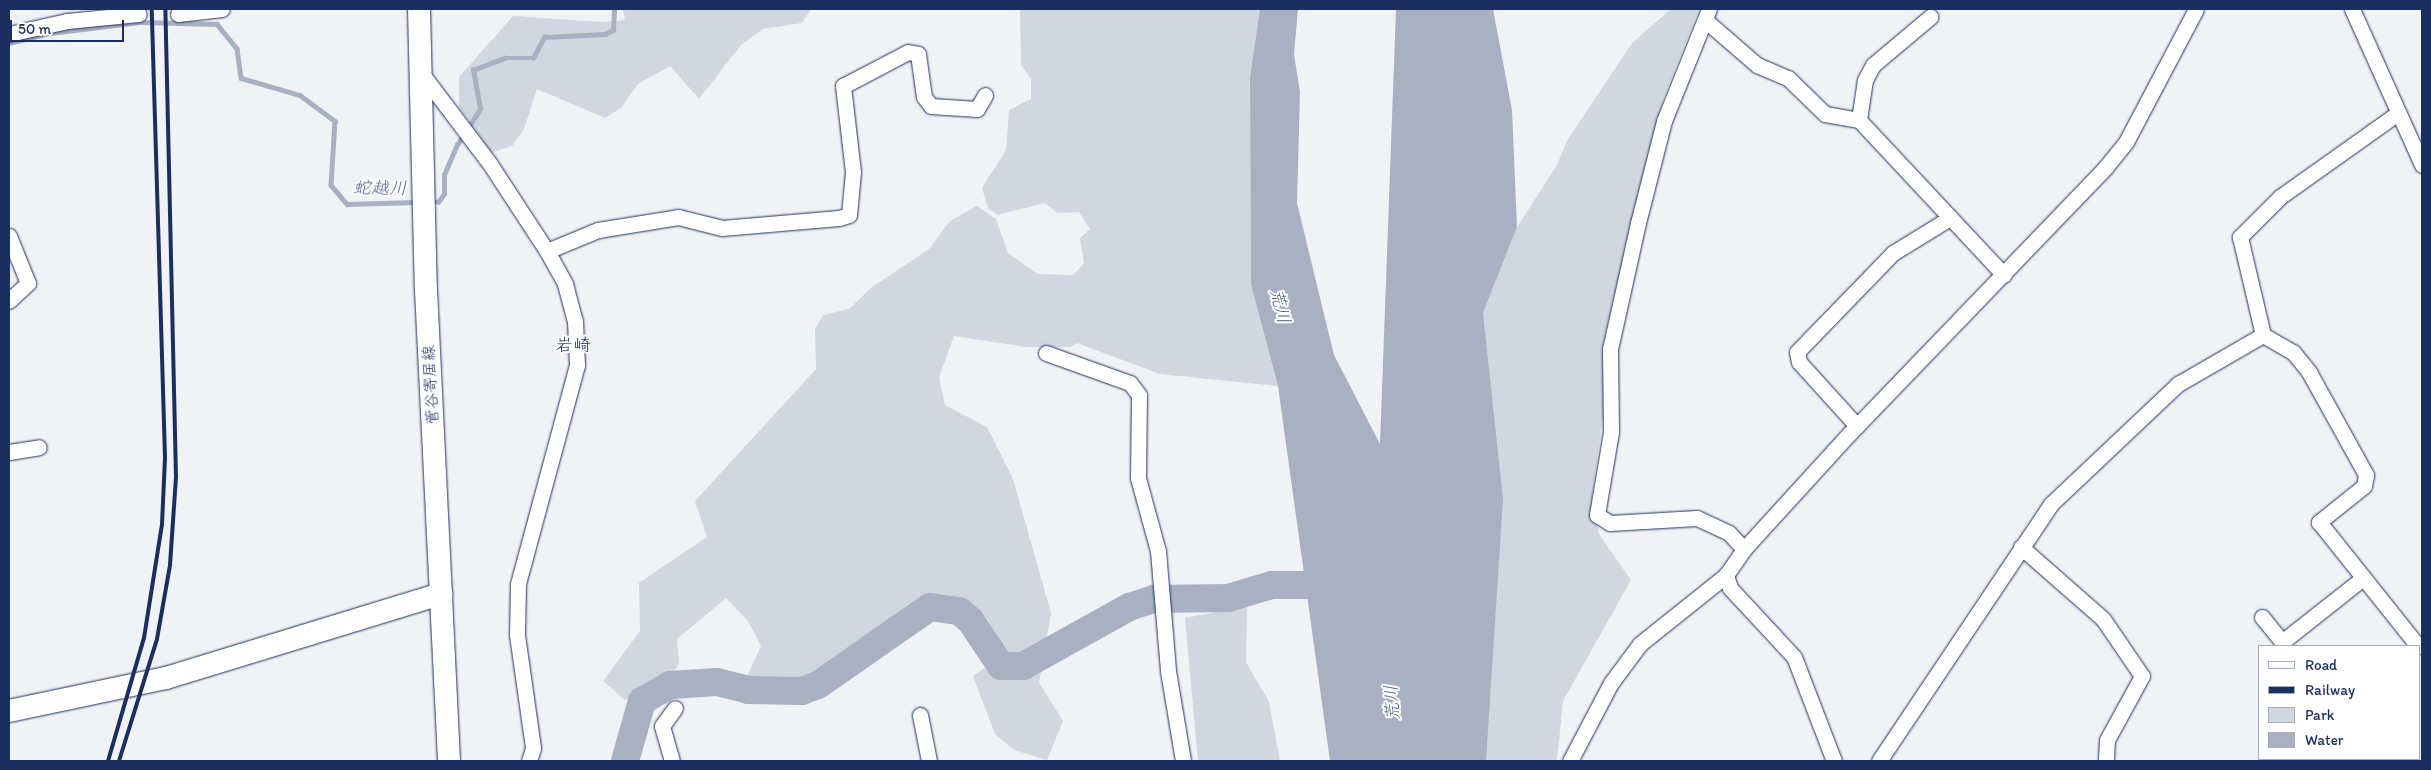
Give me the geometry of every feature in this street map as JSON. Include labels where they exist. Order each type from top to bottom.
[{"type":"main road","name":"菅谷寄居線","points":[[420,9],[418,69],[449,761]]},
{"type":"main road","points":[[9,710],[166,678],[441,594]]},
{"type":"street","points":[[178,14],[222,9]]},
{"type":"street","points":[[1570,761],[1611,683],[1635,650],[1726,575],[1744,549],[1857,426],[2004,275],[2126,142],[2196,9]]},
{"type":"street","points":[[2352,9],[2422,165]]},
{"type":"street","points":[[9,34],[65,15],[139,14]]},
{"type":"street","points":[[1744,549],[1729,533],[1697,518],[1610,523],[1597,514],[1611,432],[1610,349],[1664,121],[1707,14],[1758,65],[1788,78],[1825,114],[1859,120],[2004,275]]},
{"type":"street","points":[[1859,120],[1865,80],[1873,65],[1930,17]]},
{"type":"street","points":[[546,250],[598,230],[678,217],[722,228],[839,218],[849,214],[854,172],[843,86],[908,52],[918,54],[924,97],[932,106],[978,109],[985,95]]},
{"type":"street","points":[[418,69],[546,250],[571,300],[577,365],[518,584],[517,635],[533,748],[529,761]]},
{"type":"street","points":[[2398,113],[2280,197],[2240,237],[2263,335],[2293,352],[2309,372],[2366,475],[2364,486],[2319,522],[2417,645]]},
{"type":"street","points":[[1857,426],[1799,362],[1798,352],[1893,253],[1950,218]]},
{"type":"street","points":[[9,236],[28,283],[9,301]]},
{"type":"street","points":[[1879,761],[2021,546],[2075,479],[2178,384],[2263,335]]},
{"type":"street","points":[[1046,353],[1130,383],[1139,395],[1138,478],[1158,551],[1162,586],[1162,611],[1183,761]]},
{"type":"street","points":[[9,452],[38,447]]},
{"type":"street","points":[[2021,546],[2103,619],[2142,676],[2107,740],[2106,761]]},
{"type":"street","points":[[1726,575],[1730,588],[1794,658],[1834,761]]},
{"type":"street","points":[[2262,617],[2282,642],[2363,578]]},
{"type":"street","points":[[672,761],[662,726],[675,708]]},
{"type":"street","points":[[920,715],[929,761]]},
{"type":"green space","points":[[623,9],[811,9],[802,23],[763,29],[741,45],[699,99],[670,66],[638,84],[621,108],[605,118],[537,89],[524,129],[512,146],[491,153],[459,107],[459,77],[513,16],[601,22],[625,20]]},
{"type":"green space","points":[[1020,9],[1260,9],[1250,77],[1251,285],[1278,386],[1160,374],[1077,343],[1070,347],[1026,347],[954,336],[939,377],[945,405],[987,427],[1013,479],[1051,613],[1039,683],[1063,721],[1047,760],[1014,750],[995,734],[973,676],[992,663],[985,633],[956,603],[905,608],[817,681],[781,688],[744,683],[761,646],[748,621],[726,598],[677,639],[679,664],[674,671],[625,700],[603,681],[640,631],[639,583],[707,537],[695,501],[816,369],[815,329],[823,315],[849,309],[872,287],[929,249],[950,221],[977,206],[996,219],[1008,253],[1037,274],[1073,275],[1084,263],[1080,238],[1090,229],[1079,212],[1057,213],[1045,203],[997,215],[988,208],[982,188],[1006,150],[1009,110],[1031,99],[1031,79],[1021,65]]},
{"type":"green space","points":[[1671,9],[1699,9],[1663,99],[1603,345],[1604,409],[1592,496],[1599,534],[1631,580],[1563,701],[1557,761],[1486,761],[1483,313],[1517,227],[1556,167],[1568,139],[1632,43]]},
{"type":"green space","points":[[1247,606],[1246,662],[1269,702],[1280,761],[1198,761],[1185,618]]},
{"type":"water","name":"荒川","points":[[1260,9],[1298,9],[1294,54],[1300,92],[1297,203],[1334,355],[1380,444],[1396,9],[1493,9],[1512,110],[1517,227],[1483,313],[1503,499],[1486,761],[1330,761],[1278,386],[1251,285],[1250,77]]},
{"type":"waterway","name":"蛇越川","points":[[429,202],[438,202],[444,194],[444,175],[457,145],[480,109],[473,70],[505,58],[533,58],[544,37],[605,34],[613,30],[614,9]]},
{"type":"waterway","name":"蛇越川","points":[[9,43],[50,33],[141,22],[217,24],[237,49],[241,78],[300,95],[335,121],[331,185],[347,204],[416,202]]},
{"type":"waterway","points":[[625,761],[642,701],[670,685],[717,682],[748,690],[802,691],[818,685],[930,607],[959,611],[970,620],[1001,666],[1023,666],[1129,607],[1154,599],[1228,598],[1272,585],[1344,585]]},
{"type":"railway","points":[[108,761],[144,638],[162,524],[165,457],[152,9]]},
{"type":"railway","points":[[119,761],[157,639],[170,565],[176,477],[165,9]]},
{"type":"district","name":"岩崎","points":[[573,345]]}]
